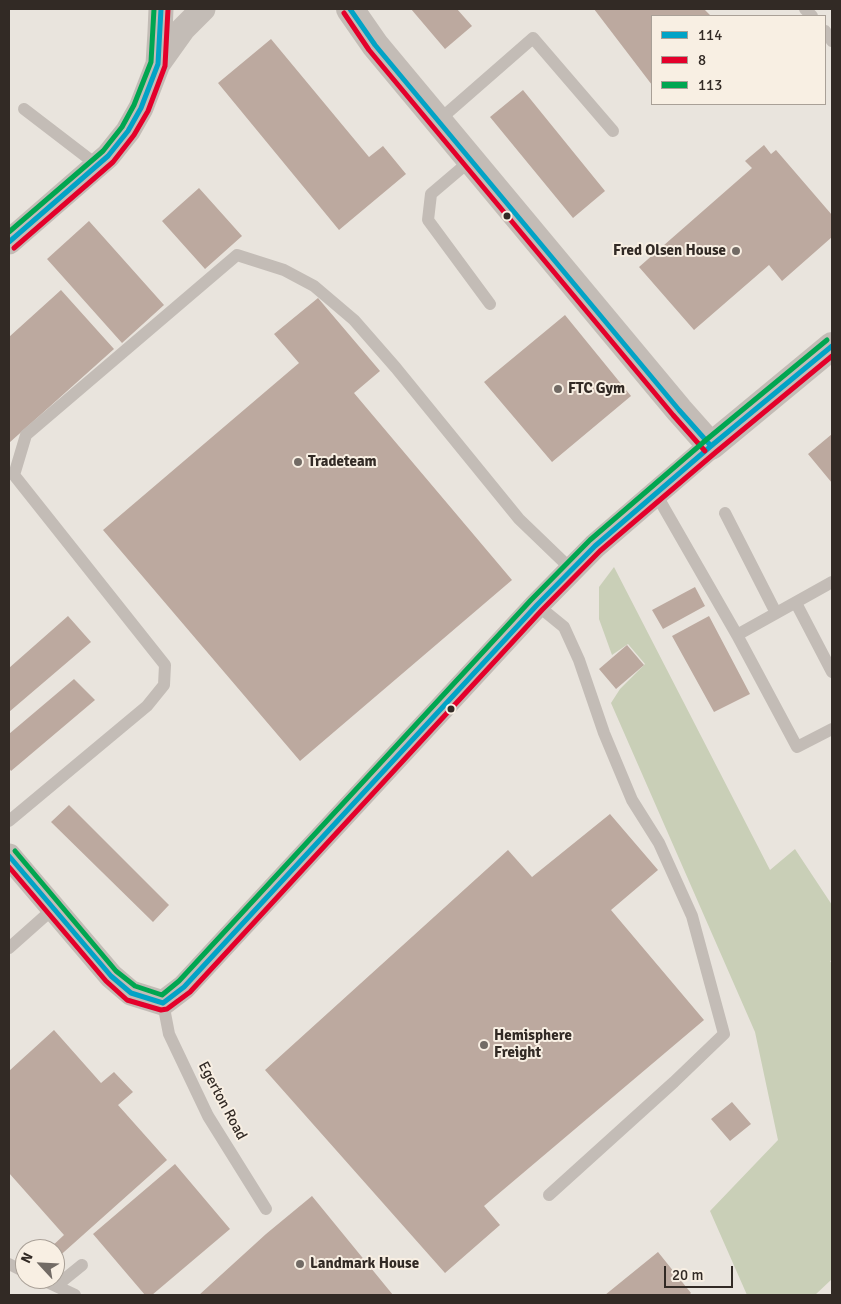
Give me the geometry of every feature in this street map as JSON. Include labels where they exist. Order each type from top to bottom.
[{"type":"street","points":[[158,64],[161,9]]},
{"type":"street","points":[[9,242],[108,156],[128,131],[141,108],[158,64],[183,29],[203,9]]},
{"type":"street","points":[[336,9],[375,45]]},
{"type":"street","points":[[350,9],[375,45],[711,446]]},
{"type":"street","points":[[9,856],[112,976],[131,993],[163,1003],[191,980],[538,605],[595,546],[711,446],[832,346]]},
{"type":"lane","points":[[438,121],[533,38],[614,132]]},
{"type":"lane","points":[[24,109],[97,165]]},
{"type":"lane","points":[[471,160],[432,194],[428,220],[490,304]]},
{"type":"lane","points":[[9,821],[146,706],[164,686],[165,665],[14,475],[26,435],[237,254],[284,270],[314,286],[354,320],[396,368],[519,519],[572,570]]},
{"type":"lane","points":[[656,494],[737,635],[797,747],[832,729]]},
{"type":"lane","points":[[725,513],[776,613]]},
{"type":"lane","points":[[737,635],[832,582]]},
{"type":"lane","points":[[796,603],[832,672]]},
{"type":"lane","points":[[538,605],[564,627],[579,660],[604,733],[632,800],[659,843],[692,916],[724,1034],[549,1195]]},
{"type":"lane","points":[[9,948],[54,908]]},
{"type":"lane","name":"Egerton Road","points":[[163,1003],[169,1034],[208,1116],[266,1209]]},
{"type":"lane","points":[[65,1279],[82,1265]]},
{"type":"lane","points":[[62,1289],[75,1295]]},
{"type":"green space","points":[[614,567],[770,870],[795,849],[832,905],[832,960],[830,961],[832,964],[832,1279],[815,1295],[747,1295],[710,1211],[778,1140],[755,1032],[611,703],[620,689],[645,664],[628,644],[612,655],[599,619],[599,587]]},
{"type":"building","points":[[411,9],[457,9],[472,26],[445,49]]},
{"type":"building","points":[[594,9],[704,9],[710,15],[651,15],[651,84]]},
{"type":"building","points":[[271,39],[369,157],[383,146],[406,174],[339,230],[218,83]]},
{"type":"building","points":[[523,90],[605,191],[573,218],[490,117]]},
{"type":"building","name":"Fred Olsen House","points":[[764,145],[771,154],[776,150],[832,215],[832,237],[782,281],[769,265],[694,330],[639,267],[752,168],[745,161]]},
{"type":"building","points":[[199,188],[242,236],[205,269],[162,221]]},
{"type":"building","points":[[89,221],[164,305],[122,343],[47,259]]},
{"type":"building","points":[[61,290],[114,349],[9,443],[9,337]]},
{"type":"building","name":"Tradeteam","points":[[318,298],[380,371],[354,393],[512,580],[300,761],[103,530],[299,363],[274,334]]},
{"type":"building","name":"FTC Gym","points":[[565,315],[631,396],[552,462],[484,382]]},
{"type":"building","points":[[832,434],[832,483],[808,454]]},
{"type":"building","points":[[695,587],[705,606],[663,629],[652,610]]},
{"type":"building","points":[[68,616],[91,642],[9,712],[9,668]]},
{"type":"building","points":[[709,616],[750,694],[714,712],[672,636]]},
{"type":"building","points":[[627,645],[644,665],[616,689],[599,669]]},
{"type":"building","points":[[74,679],[95,700],[11,771],[9,768],[9,734]]},
{"type":"building","points":[[69,805],[169,905],[153,922],[51,822]]},
{"type":"building","name":"Hemisphere Freight","points":[[610,814],[658,870],[611,910],[704,1020],[484,1206],[500,1225],[445,1273],[265,1070],[508,850],[532,877]]},
{"type":"building","points":[[54,1030],[101,1083],[114,1072],[133,1092],[118,1105],[167,1160],[65,1251],[65,1239],[60,1239],[64,1235],[9,1173],[9,1071]]},
{"type":"building","points":[[732,1102],[751,1124],[730,1141],[711,1119]]},
{"type":"building","points":[[175,1164],[230,1229],[152,1295],[145,1295],[93,1234]]},
{"type":"building","name":"Landmark House","points":[[312,1196],[393,1295],[199,1295],[266,1234]]},
{"type":"building","points":[[658,1252],[691,1293],[689,1295],[605,1295]]},
{"type":"transit line","name":"113","points":[[9,232],[103,151],[122,127],[134,105],[151,62],[154,9]]},
{"type":"transit line","name":"114","points":[[9,242],[108,156],[128,131],[141,108],[158,64],[161,9]]},
{"type":"transit line","name":"8","points":[[14,248],[113,162],[134,135],[148,111],[165,66],[168,9]]},
{"type":"transit line","name":"114","points":[[350,9],[375,45],[711,446]]},
{"type":"transit line","name":"8","points":[[344,13],[369,50],[705,451]]},
{"type":"transit line","name":"113","points":[[15,851],[116,971],[135,986],[162,995],[179,981],[531,600],[590,540],[706,440],[827,340]]},
{"type":"transit line","name":"114","points":[[163,1003],[184,987],[537,605],[595,546],[711,446],[832,346]]},
{"type":"transit line","name":"8","points":[[9,867],[106,981],[127,1000],[161,1010],[167,1009],[190,992],[542,610],[600,551],[832,356]]},
{"type":"transit line","name":"114","points":[[9,856],[111,976],[131,993],[163,1003]]},
{"type":"place","name":"Fred Olsen House","points":[[736,251]]},
{"type":"place","name":"FTC Gym","points":[[558,389]]},
{"type":"place","name":"Tradeteam","points":[[298,462]]},
{"type":"place","name":"Hemisphere Freight","points":[[484,1045]]},
{"type":"place","name":"Landmark House","points":[[300,1264]]}]
